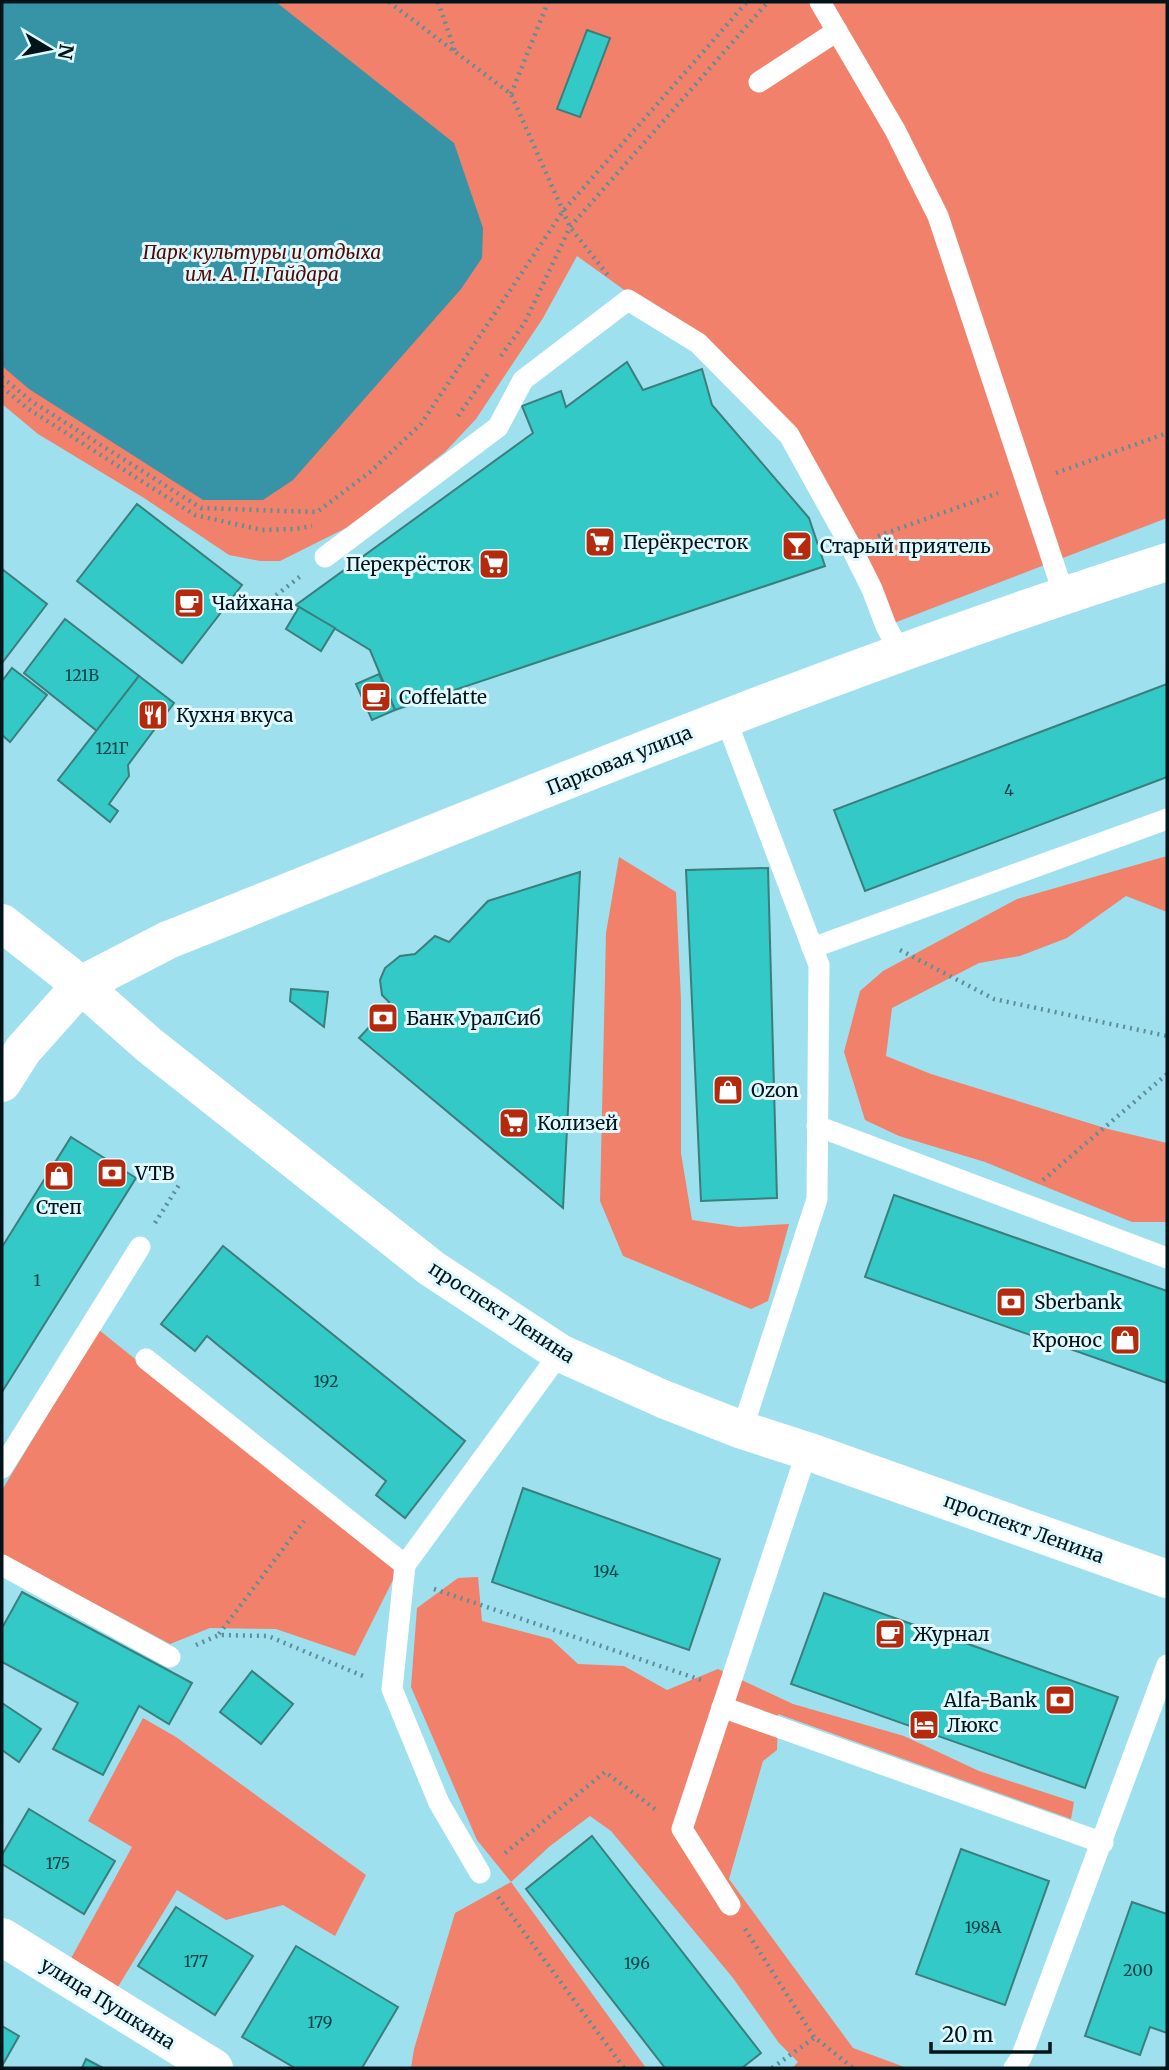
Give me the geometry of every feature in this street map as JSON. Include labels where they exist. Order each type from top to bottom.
[{"type":"street","name":"Парковая улица","points":[[81,985],[168,940],[725,717],[1064,595],[1167,562]]},
{"type":"street","name":"проспект Ленина","points":[[2,923],[81,985],[149,1045],[431,1268],[560,1353],[741,1430],[1167,1579]]},
{"type":"street","points":[[2,1083],[23,1050],[81,985]]},
{"type":"street","name":"улица Пушкина","points":[[2,1937],[214,2068]]},
{"type":"lane","points":[[820,2],[895,131],[938,216],[1064,595]]},
{"type":"lane","points":[[759,82],[837,31]]},
{"type":"lane","points":[[325,557],[498,427],[523,380],[628,300],[698,343],[789,435],[850,545],[901,654]]},
{"type":"lane","points":[[725,717],[819,965],[817,1199],[741,1430]]},
{"type":"lane","points":[[812,948],[1167,819]]},
{"type":"lane","points":[[817,1126],[1167,1258]]},
{"type":"lane","points":[[2,1468],[140,1247]]},
{"type":"lane","points":[[480,1873],[439,1803],[392,1689],[404,1572],[560,1353]]},
{"type":"lane","points":[[146,1359],[321,1498],[404,1572]]},
{"type":"lane","points":[[730,1905],[682,1829],[807,1451]]},
{"type":"lane","points":[[2,1565],[170,1657]]},
{"type":"lane","points":[[1014,2068],[1021,2058],[1103,1843],[1167,1665]]},
{"type":"lane","points":[[725,1698],[1103,1843]]},
{"type":"path","points":[[389,2],[511,94],[569,227],[628,300]]},
{"type":"path","points":[[438,2],[456,54]]},
{"type":"path","points":[[511,94],[548,2]]},
{"type":"path","points":[[2,377],[31,401],[201,508],[317,512],[370,472],[421,424],[563,211],[747,2]]},
{"type":"path","points":[[451,425],[525,322],[569,227],[768,2]]},
{"type":"path","points":[[2,387],[27,408],[195,514],[261,530],[295,529],[317,523]]},
{"type":"path","points":[[265,604],[325,557]]},
{"type":"path","points":[[862,930],[995,999],[1167,1036]]},
{"type":"path","points":[[1018,1202],[1167,1074]]},
{"type":"path","points":[[140,1247],[179,1185]]},
{"type":"path","points":[[219,1635],[321,1498]]},
{"type":"path","points":[[404,1572],[725,1698]]},
{"type":"path","points":[[170,1657],[219,1635],[268,1636],[392,1689]]},
{"type":"path","points":[[624,2068],[480,1873],[605,1772],[682,1829]]},
{"type":"path","points":[[730,1905],[814,2038],[852,2068]]},
{"type":"path","points":[[772,2068],[814,2038]]},
{"type":"green space","name":"Парк культуры и отдыха им. А. П. Гайдара","points":[[2,2],[1167,2],[1167,518],[886,626],[789,435],[698,343],[577,256],[543,318],[476,419],[445,452],[350,526],[280,561],[260,561],[229,555],[144,498],[38,434],[2,404]]},
{"type":"green space","points":[[1167,856],[1167,912],[1126,896],[1067,938],[1020,956],[979,963],[892,1008],[886,1056],[931,1074],[1108,1129],[1167,1143],[1167,1222],[1132,1222],[985,1162],[899,1136],[865,1120],[844,1052],[860,991],[883,971],[1017,899]]},
{"type":"green space","points":[[619,857],[676,892],[681,1001],[681,1153],[692,1220],[739,1227],[789,1224],[768,1301],[751,1309],[623,1256],[600,1201],[606,933]]},
{"type":"green space","points":[[99,1330],[398,1570],[355,1656],[276,1629],[210,1628],[170,1644],[2,1554],[2,1490]]},
{"type":"green space","points":[[478,1577],[482,1621],[551,1639],[578,1664],[624,1666],[667,1690],[718,1669],[793,1704],[904,1736],[979,1771],[1074,1802],[1071,1819],[778,1714],[777,1750],[763,1761],[729,1879],[853,2048],[907,2068],[792,2068],[798,2062],[779,2043],[733,1978],[611,1831],[590,1816],[550,1846],[511,1882],[477,1840],[411,1687],[417,1608],[458,1578]]},
{"type":"green space","points":[[143,1718],[176,1737],[366,1875],[335,1936],[283,1905],[226,1920],[177,1890],[116,1990],[69,1962],[132,1847],[88,1821]]},
{"type":"green space","points":[[511,1882],[646,2068],[411,2068],[414,2049],[455,1913]]},
{"type":"water","points":[[2,2],[276,2],[454,143],[483,228],[482,258],[461,289],[293,480],[263,500],[203,500],[29,389],[2,366]]},
{"type":"building","points":[[587,30],[610,38],[580,117],[557,109]]},
{"type":"building","name":"Перёкресток","points":[[627,362],[643,390],[702,369],[712,405],[809,518],[825,566],[395,710],[370,650],[296,605],[533,433],[522,406],[561,391],[566,407]]},
{"type":"building","points":[[137,504],[242,585],[182,663],[77,581]]},
{"type":"building","points":[[2,569],[47,604],[2,663]]},
{"type":"building","points":[[299,607],[335,628],[321,651],[286,629]]},
{"type":"building","points":[[65,619],[139,676],[97,731],[24,673]]},
{"type":"building","points":[[12,668],[47,695],[10,742],[2,735],[2,681]]},
{"type":"building","points":[[379,674],[395,710],[372,720],[356,684]]},
{"type":"building","points":[[139,676],[174,703],[128,765],[129,776],[109,804],[118,811],[110,822],[58,780]]},
{"type":"building","points":[[1167,684],[1167,777],[865,891],[834,810]]},
{"type":"building","points":[[768,868],[777,1198],[701,1201],[686,870]]},
{"type":"building","name":"Колизей","points":[[580,872],[563,1208],[359,1038],[386,1009],[389,1002],[382,995],[380,980],[385,968],[400,956],[415,954],[435,936],[449,942],[488,901]]},
{"type":"building","points":[[291,989],[328,992],[324,1027],[290,1001]]},
{"type":"building","points":[[71,1137],[136,1178],[2,1392],[2,1247]]},
{"type":"building","points":[[894,1195],[1167,1291],[1167,1383],[865,1277]]},
{"type":"building","points":[[223,1246],[465,1441],[405,1518],[376,1495],[386,1481],[207,1336],[195,1351],[161,1324]]},
{"type":"building","points":[[523,1488],[720,1559],[689,1650],[492,1582]]},
{"type":"building","points":[[22,1592],[192,1683],[169,1724],[139,1706],[103,1775],[53,1749],[78,1703],[2,1662],[2,1628]]},
{"type":"building","points":[[824,1593],[1118,1697],[1085,1788],[791,1684]]},
{"type":"building","points":[[252,1671],[293,1704],[261,1744],[220,1712]]},
{"type":"building","points":[[2,1703],[41,1729],[19,1762],[2,1750]]},
{"type":"building","points":[[29,1809],[115,1861],[84,1914],[2,1864],[2,1855]]},
{"type":"building","points":[[592,1836],[761,2053],[742,2068],[665,2068],[526,1889]]},
{"type":"building","points":[[961,1849],[1049,1881],[1005,2005],[916,1974]]},
{"type":"building","points":[[1132,1902],[1167,1914],[1167,2033],[1150,2027],[1140,2055],[1085,2036]]},
{"type":"building","points":[[176,1907],[253,1956],[215,2015],[138,1966]]},
{"type":"building","points":[[296,1946],[398,2007],[362,2068],[295,2068],[242,2037]]},
{"type":"building","points":[[2,2026],[19,2036],[2,2066]]},
{"type":"building","points":[[86,2059],[103,2068],[82,2068]]},
{"type":"place","name":"Перёкресток","points":[[600,542]]},
{"type":"place","name":"Старый приятель","points":[[797,546]]},
{"type":"place","name":"Перекрёсток","points":[[494,564]]},
{"type":"place","name":"Чайхана","points":[[189,603]]},
{"type":"place","name":"Coffelatte","points":[[376,697]]},
{"type":"place","name":"Кухня вкуса","points":[[153,715]]},
{"type":"place","name":"Банк УралСиб","points":[[383,1018]]},
{"type":"place","name":"Ozon","points":[[728,1090]]},
{"type":"place","name":"Колизей","points":[[514,1123]]},
{"type":"place","name":"VTB","points":[[112,1173]]},
{"type":"place","name":"Степ","points":[[59,1176]]},
{"type":"place","name":"Sberbank","points":[[1011,1302]]},
{"type":"place","name":"Кронос","points":[[1125,1340]]},
{"type":"place","name":"Журнал","points":[[890,1634]]},
{"type":"place","name":"Alfa-Bank","points":[[1060,1700]]},
{"type":"place","name":"Люкс","points":[[924,1725]]}]
